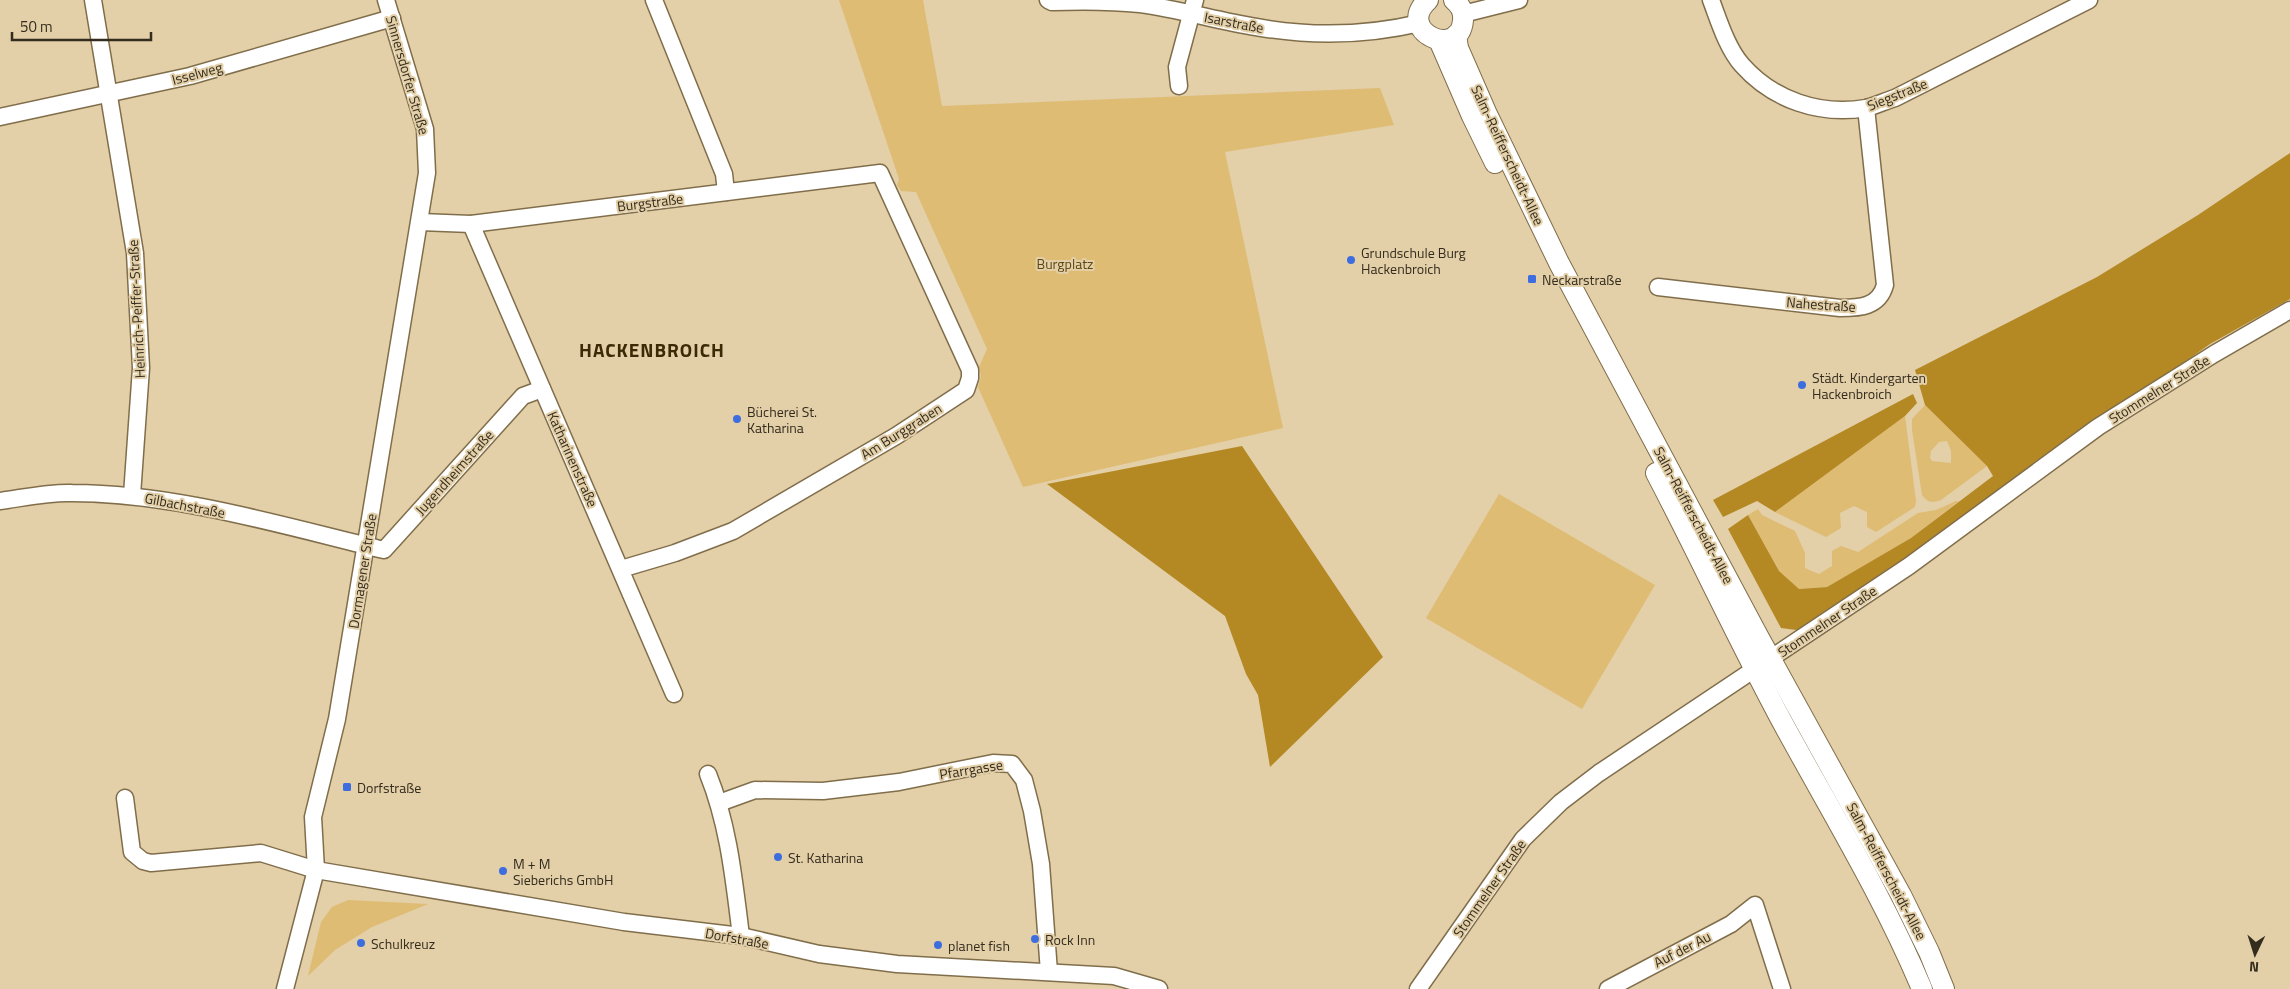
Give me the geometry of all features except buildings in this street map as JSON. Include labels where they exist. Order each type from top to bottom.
[{"type":"street","name":"Heinrich-Peiffer-Straße","points":[[92,0],[135,254],[141,368],[132,495]]},
{"type":"street","name":"Sinnersdorfer Straße","points":[[386,0],[425,128],[427,149]]},
{"type":"street","points":[[654,0],[724,174],[726,192]]},
{"type":"street","name":"Isarstraße","points":[[1048,0],[1193,7],[1270,30],[1324,35],[1365,34],[1420,24]]},
{"type":"street","points":[[1425,1],[1419,17],[1420,24],[1426,35],[1447,38],[1461,29],[1459,7],[1519,0]]},
{"type":"street","name":"Siegstraße","points":[[1710,0],[1729,44],[1741,64],[1765,86],[1795,104],[1828,110],[1866,108],[1924,84],[2089,0]]},
{"type":"street","points":[[1179,86],[1177,67],[1193,7]]},
{"type":"street","name":"Isselweg","points":[[0,116],[190,76],[392,18]]},
{"type":"street","name":"Salm-Reifferscheidt-Allee","points":[[1447,38],[1458,48],[1486,112],[1559,263],[1901,896],[1929,952],[1944,989]]},
{"type":"street","name":"Salm-Reifferscheidt-Allee","points":[[1447,38],[1472,116],[1552,276],[1694,547],[1754,669],[1877,895],[1922,989]]},
{"type":"street","name":"Nahestraße","points":[[1658,287],[1840,308],[1860,308],[1878,300],[1885,286],[1866,108]]},
{"type":"street","name":"Dormagener Straße","points":[[285,989],[316,870],[313,817],[337,719],[420,222],[427,173],[427,149]]},
{"type":"street","name":"Burgstraße","points":[[420,222],[471,224],[880,173]]},
{"type":"street","name":"Am Burggraben","points":[[621,568],[675,553],[733,531],[896,436],[966,390],[970,378],[970,370],[880,173]]},
{"type":"street","name":"Katharinenstraße","points":[[471,224],[674,694]]},
{"type":"street","name":"Stommelner Straße","points":[[1418,989],[1522,839],[1561,802],[1598,773],[1910,566],[2098,427],[2214,354],[2290,310]]},
{"type":"street","name":"Jugendheimstraße","points":[[366,546],[384,550],[523,396],[542,389]]},
{"type":"street","name":"Gilbachstraße","points":[[0,501],[70,492],[132,495],[238,515],[366,546]]},
{"type":"street","name":"Pfarrgasse","points":[[719,803],[755,790],[823,791],[899,782],[993,763],[1012,764],[1024,780],[1041,864],[1049,972]]},
{"type":"street","points":[[708,774],[719,803],[732,860],[741,936]]},
{"type":"street","name":"Dorfstraße","points":[[125,798],[132,852],[143,861],[151,863],[261,853],[316,870],[624,922],[741,936],[819,954],[897,964],[1114,976],[1159,989]]},
{"type":"street","name":"Auf der Au","points":[[1608,989],[1731,924],[1754,905],[1782,989]]},
{"type":"green space","name":"Burgplatz","points":[[839,0],[923,0],[942,106],[1380,88],[1394,125],[1225,152],[1283,428],[1023,487],[978,387],[981,376],[979,367],[987,349],[916,192],[901,191],[897,185],[899,179]]},
{"type":"green space","points":[[1925,405],[1987,466],[1941,500],[1933,502],[1926,500],[1922,495],[1912,419]],"holes":[[[1947,441],[1951,451],[1951,463],[1932,461],[1930,458],[1931,451],[1939,442]]]},
{"type":"green space","points":[[1905,416],[1916,501],[1915,507],[1876,532],[1867,527],[1867,512],[1854,506],[1840,513],[1841,528],[1826,537],[1775,512]]},
{"type":"green space","points":[[1499,494],[1655,585],[1582,709],[1426,618]]},
{"type":"green space","points":[[1959,501],[1911,538],[1827,587],[1798,589],[1779,571],[1748,515],[1758,509],[1762,515],[1795,531],[1805,553],[1805,568],[1819,574],[1832,566],[1832,551],[1841,546],[1858,552],[1918,513],[1936,510]]},
{"type":"green space","points":[[348,900],[428,904],[372,927],[335,950],[308,976],[321,922],[332,907]]},
{"type":"shaded area","points":[[2290,153],[2290,299],[2210,344],[1925,547],[1806,628],[1796,630],[1781,628],[1728,529],[1748,515],[1779,571],[1799,589],[1827,587],[1911,538],[1993,476],[1987,466],[1925,405],[1915,370],[2097,277],[2198,215]]},
{"type":"shaded area","points":[[1913,394],[1917,403],[1905,416],[1775,512],[1757,501],[1723,517],[1713,500]]},
{"type":"shaded area","points":[[1242,446],[1383,657],[1270,767],[1258,695],[1246,674],[1225,616],[1047,484]]},
{"type":"place","name":"Grundschule Burg Hackenbroich","points":[[1351,260]]},
{"type":"place","name":"Neckarstraße","points":[[1532,279]]},
{"type":"place","name":"Städt. Kindergarten Hackenbroich","points":[[1802,385]]},
{"type":"place","name":"Bücherei St. Katharina","points":[[737,419]]},
{"type":"place","name":"Dorfstraße","points":[[347,787]]},
{"type":"place","name":"St. Katharina","points":[[778,857]]},
{"type":"place","name":"M + M Sieberichs GmbH","points":[[503,871]]},
{"type":"place","name":"Rock Inn","points":[[1035,939]]},
{"type":"place","name":"Schulkreuz","points":[[361,943]]},
{"type":"place","name":"planet fish","points":[[938,945]]},
{"type":"district","name":"HACKENBROICH","points":[[652,349]]}]
